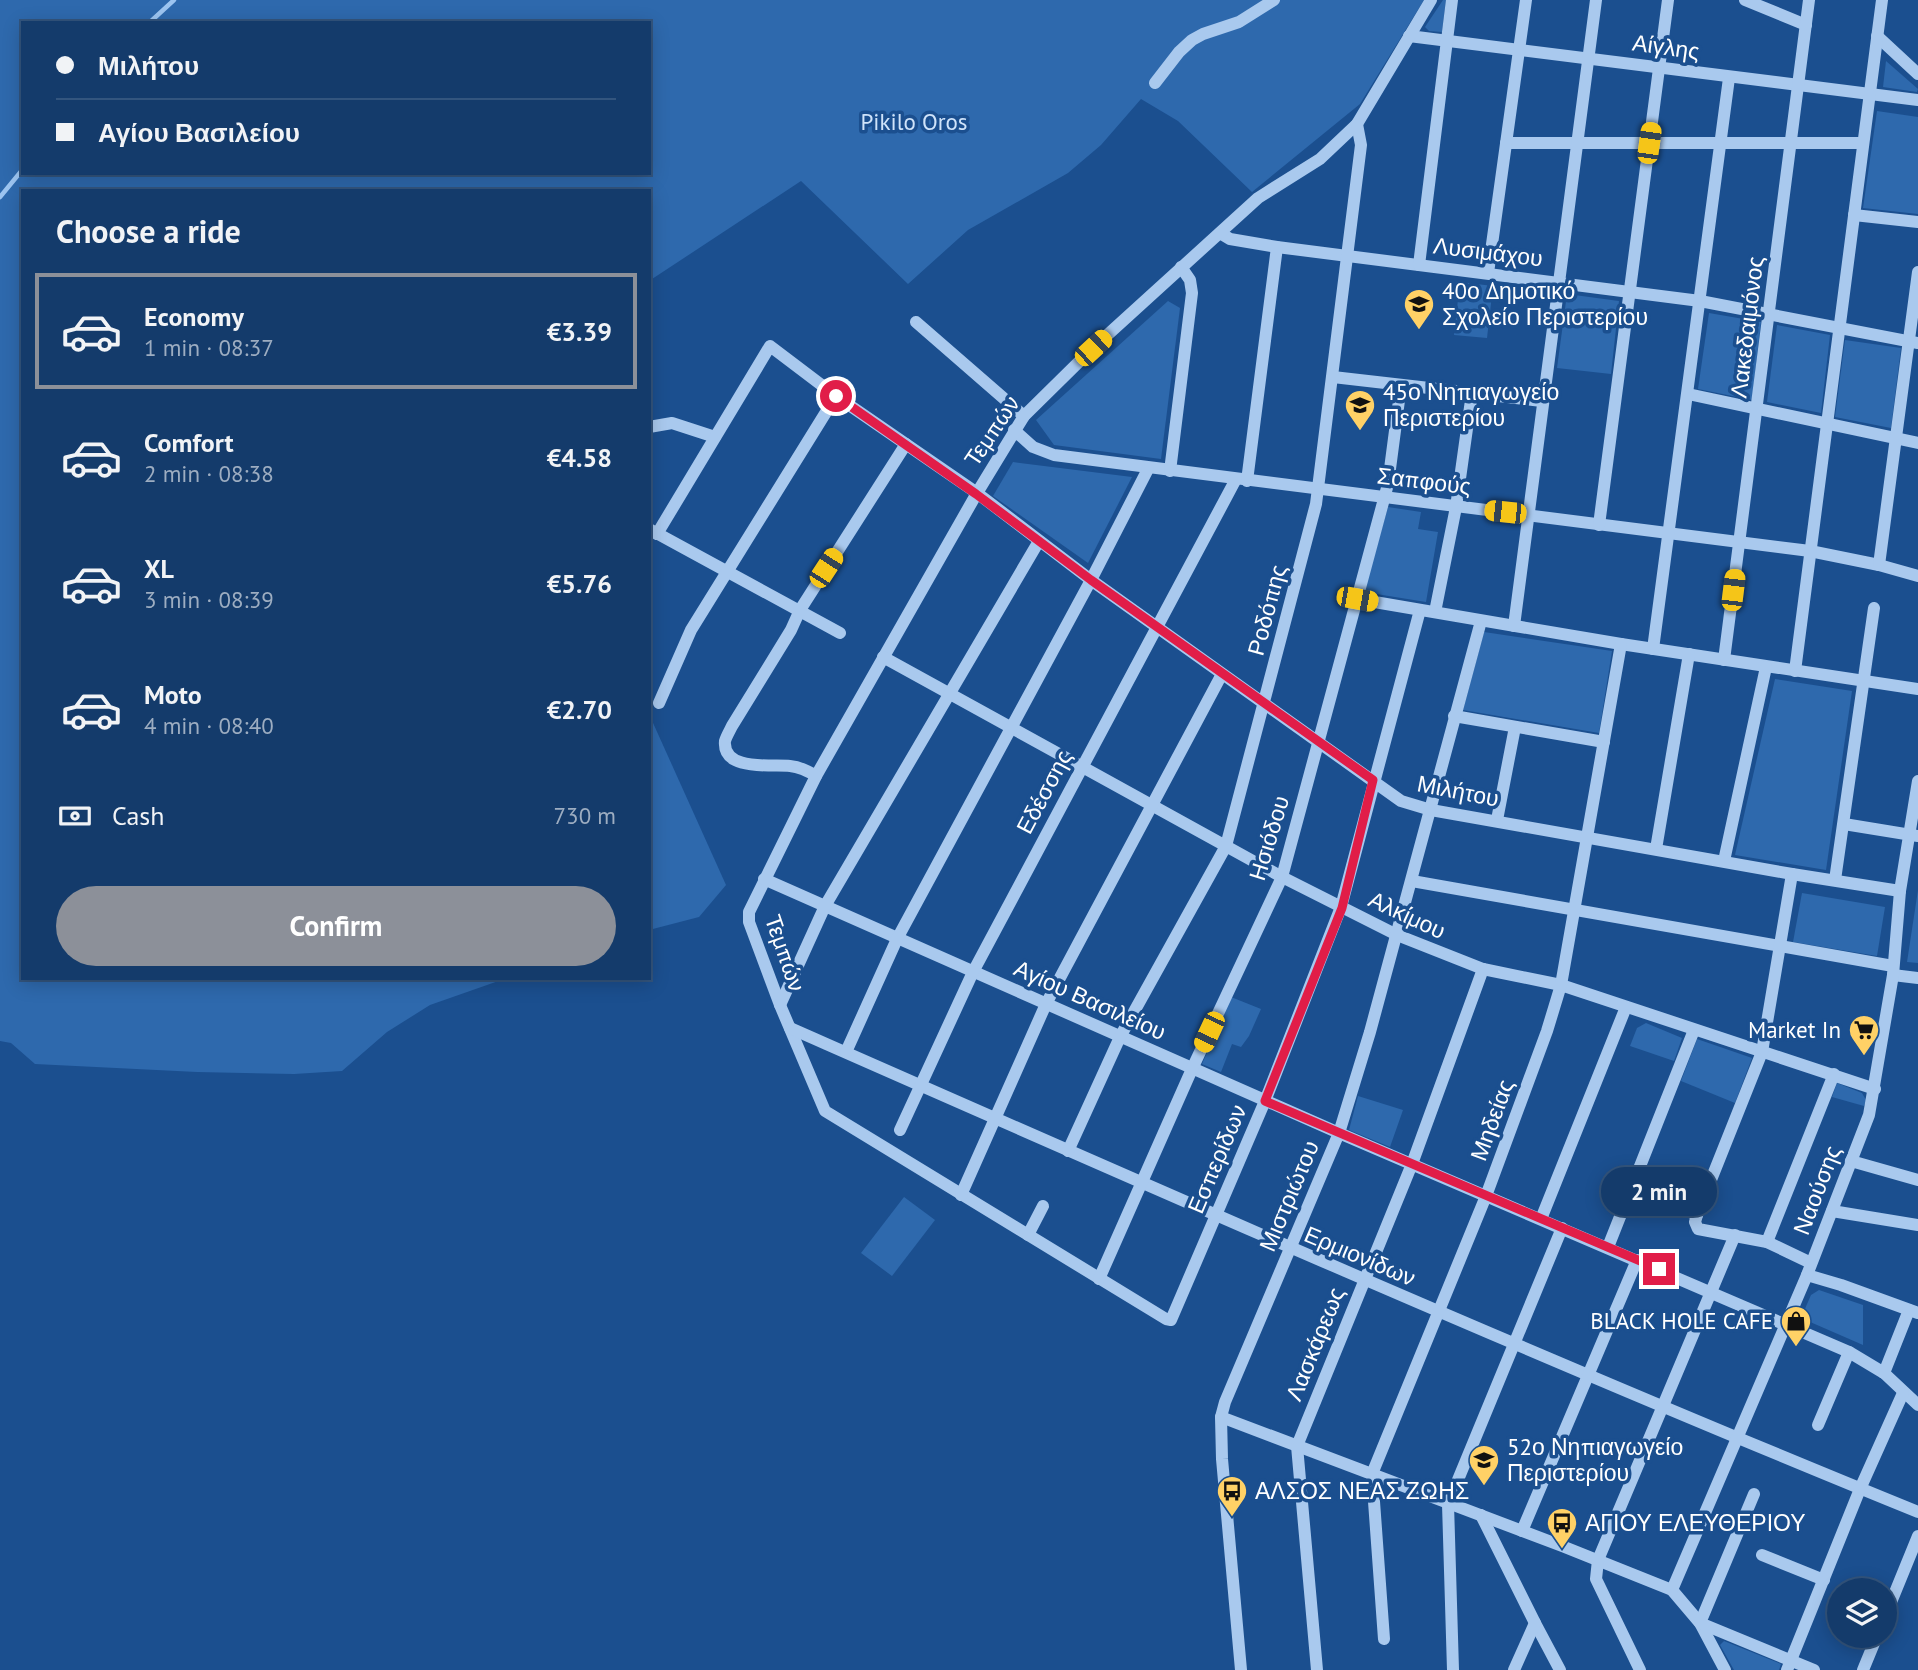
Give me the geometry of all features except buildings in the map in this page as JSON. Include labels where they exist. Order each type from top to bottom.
[{"type":"street","points":[[1155,83],[1192,40],[1239,22],[1264,9],[1274,0]]},
{"type":"street","name":"Τεμπών","points":[[1171,1320],[1099,1279],[825,1111],[780,1005],[749,922],[749,912],[816,775],[976,494],[1024,416],[1083,357],[1258,198],[1320,159],[1357,124],[1431,0]]},
{"type":"street","points":[[1419,265],[1452,0]]},
{"type":"street","points":[[1488,274],[1526,0]]},
{"type":"street","points":[[1514,626],[1596,0]]},
{"type":"street","points":[[1600,525],[1668,0]]},
{"type":"street","points":[[1745,0],[1806,25]]},
{"type":"street","name":"Λακεδαιμόνος","points":[[1724,660],[1809,0]]},
{"type":"street","points":[[1795,671],[1881,0]]},
{"type":"street","name":"Αίγλης","points":[[1409,36],[1918,100]]},
{"type":"street","points":[[1877,36],[1918,74]]},
{"type":"street","points":[[1653,649],[1729,78]]},
{"type":"street","name":"Ροδόπης","points":[[1068,1151],[1120,1037],[1226,846],[1320,488],[1361,145],[1357,124]]},
{"type":"street","points":[[1506,143],[1862,144]]},
{"type":"street","points":[[1854,215],[1918,222]]},
{"type":"street","name":"Λυσιμάχου","points":[[1220,233],[1230,239],[1277,247],[1700,302],[1913,342]]},
{"type":"street","name":"Εδέσσης","points":[[900,1130],[973,972],[1081,767],[1241,480],[1277,247]]},
{"type":"street","points":[[1170,471],[1192,293],[1190,280],[1181,267]]},
{"type":"street","points":[[1879,565],[1895,437],[1913,342],[1918,272]]},
{"type":"street","points":[[916,322],[1024,416]]},
{"type":"street","name":"Μιλήτου","points":[[715,437],[770,346],[1401,801],[1431,810],[1900,891]]},
{"type":"street","points":[[1333,377],[1542,401]]},
{"type":"street","name":"Ησιόδου","points":[[1099,1279],[1192,1069],[1282,877],[1385,498],[1401,385]]},
{"type":"street","points":[[1435,612],[1456,507],[1472,393]]},
{"type":"street","points":[[1688,394],[1918,443]]},
{"type":"street","points":[[659,703],[691,629],[836,396]]},
{"type":"street","points":[[651,427],[672,423],[715,437],[653,531],[840,633]]},
{"type":"street","name":"Σαπφούς","points":[[1014,430],[1034,447],[1054,455],[1810,551],[1918,576]]},
{"type":"street","points":[[816,775],[790,766],[751,765],[736,761],[727,752],[725,742],[732,726],[792,630],[800,610],[906,444]]},
{"type":"street","points":[[846,1052],[897,939],[1148,469]]},
{"type":"street","points":[[780,1005],[825,906],[1038,541]]},
{"type":"street","points":[[1357,599],[1621,644],[1918,689]]},
{"type":"street","points":[[1835,880],[1874,608]]},
{"type":"street","name":"Εσπερίδων","points":[[1171,1320],[1265,1101],[1342,908],[1373,780],[1420,610]]},
{"type":"street","name":"Μιστριώτου","points":[[1241,1670],[1222,1459],[1221,1417],[1339,1133],[1397,936],[1481,621]]},
{"type":"street","name":"Μηδείας","points":[[1384,1639],[1372,1474],[1486,1196],[1561,985],[1621,644]]},
{"type":"street","points":[[1656,849],[1689,654]]},
{"type":"street","name":"Αλκίμου","points":[[883,657],[1282,877],[1397,936],[1483,969],[1561,985],[1875,1089]]},
{"type":"street","points":[[1724,861],[1766,667]]},
{"type":"street","points":[[961,1195],[1046,1004],[1222,674]]},
{"type":"street","points":[[1454,716],[1604,742]]},
{"type":"street","points":[[1497,820],[1515,727]]},
{"type":"street","name":"Ναούσης","points":[[1672,1590],[1809,1269],[1869,1115],[1893,970],[1900,891],[1914,836],[1918,781]]},
{"type":"street","points":[[1844,824],[1914,836]]},
{"type":"street","points":[[1792,874],[1762,1052],[1695,1222],[1698,1229],[1767,1242],[1809,1269],[1914,1311],[1884,1373]]},
{"type":"street","name":"Αγίου Βασιλείου","points":[[764,880],[1265,1101],[1786,1323],[1849,1352],[1884,1373],[1918,1405]]},
{"type":"street","points":[[1412,881],[1779,946],[1893,970],[1918,978]]},
{"type":"street","name":"Λασκάρεως","points":[[1317,1670],[1297,1446],[1412,1164],[1483,969]]},
{"type":"street","points":[[1541,1219],[1626,1007]]},
{"type":"street","name":"Ερμιονίδων","points":[[790,1028],[1363,1280],[1737,1439],[1918,1512]]},
{"type":"street","points":[[1608,1247],[1695,1030]]},
{"type":"street","points":[[1767,1242],[1834,1074]]},
{"type":"street","points":[[1852,1161],[1918,1180]]},
{"type":"street","points":[[1632,1189],[1697,1215]]},
{"type":"street","points":[[1028,1235],[1043,1206]]},
{"type":"street","points":[[1832,1212],[1918,1224]]},
{"type":"street","points":[[1453,1670],[1448,1504],[1562,1228]]},
{"type":"street","points":[[1640,1670],[1597,1579],[1598,1560],[1735,1235]]},
{"type":"street","points":[[1522,1531],[1637,1260]]},
{"type":"street","points":[[1818,1425],[1849,1352]]},
{"type":"street","points":[[1789,1665],[1860,1489],[1903,1393]]},
{"type":"street","points":[[1221,1417],[1672,1590],[1700,1623],[1725,1670]]},
{"type":"street","points":[[1700,1623],[1754,1494]]},
{"type":"street","points":[[1481,1516],[1560,1670]]},
{"type":"street","points":[[1897,1588],[1918,1536]]},
{"type":"street","points":[[1762,1555],[1824,1580]]},
{"type":"street","points":[[1512,1670],[1535,1623]]},
{"type":"street","points":[[1700,1623],[1789,1665],[1814,1670]]},
{"type":"street","points":[[1863,1670],[1872,1648]]},
{"type":"green space","name":"Pikilo Oros","points":[[0,0],[1424,0],[1360,104],[1252,192],[1178,121],[1141,99],[1101,145],[1068,173],[968,230],[908,284],[801,181],[651,280],[651,189],[21,189],[21,980],[501,980],[430,1005],[387,1032],[342,1071],[294,1074],[197,1072],[35,1064],[11,1043],[0,1041]]},
{"type":"green space","points":[[1443,0],[1446,0],[1442,32],[1429,31],[1425,27]]},
{"type":"green space","points":[[1886,61],[1918,89],[1917,92],[1883,87]]},
{"type":"green space","points":[[1877,111],[1918,117],[1918,214],[1863,208]]},
{"type":"green space","points":[[1460,282],[1493,286],[1487,338],[1454,335]]},
{"type":"green space","points":[[1567,294],[1619,301],[1611,374],[1557,368]]},
{"type":"green space","points":[[1168,301],[1180,308],[1161,459],[1054,445],[1036,420]]},
{"type":"green space","points":[[1709,313],[1761,322],[1752,400],[1698,389]]},
{"type":"green space","points":[[1777,325],[1830,335],[1821,413],[1767,402]]},
{"type":"green space","points":[[1845,340],[1901,348],[1891,428],[1835,417]]},
{"type":"green space","points":[[1013,462],[1132,477],[1088,563],[993,496]]},
{"type":"green space","points":[[1388,507],[1421,512],[1418,529],[1438,532],[1426,602],[1364,592]]},
{"type":"green space","points":[[1484,632],[1612,651],[1599,733],[1463,710]]},
{"type":"green space","points":[[1775,679],[1852,691],[1826,870],[1735,855]]},
{"type":"green space","points":[[651,718],[726,885],[699,917],[651,929]]},
{"type":"green space","points":[[1918,890],[1918,963],[1907,962]]},
{"type":"green space","points":[[1802,893],[1885,907],[1877,956],[1793,942]]},
{"type":"green space","points":[[1231,997],[1261,1009],[1241,1047],[1232,1044],[1221,1072],[1202,1064]]},
{"type":"green space","points":[[1646,1023],[1682,1038],[1674,1061],[1630,1046],[1637,1028]]},
{"type":"green space","points":[[1697,1039],[1752,1058],[1735,1103],[1681,1081]]},
{"type":"green space","points":[[1837,1083],[1862,1093],[1866,1100],[1864,1106],[1832,1097]]},
{"type":"green space","points":[[1358,1096],[1403,1110],[1390,1147],[1349,1130]]},
{"type":"green space","points":[[904,1197],[935,1220],[892,1276],[861,1253]]},
{"type":"green space","points":[[1819,1290],[1863,1305],[1863,1345],[1801,1318],[1811,1295]]},
{"type":"green space","points":[[1724,1641],[1781,1664],[1779,1670],[1734,1670],[1720,1645]]},
{"type":"waterway","points":[[151,21],[174,0]]},
{"type":"waterway","points":[[0,197],[21,171]]},
{"type":"place","name":"40ο Δημοτικό Σχολείο Περιστερίου","points":[[1419,331]]},
{"type":"place","name":"45ο Νηπιαγωγείο Περιστερίου","points":[[1360,432]]},
{"type":"place","name":"Market In","points":[[1864,1057]]},
{"type":"place","name":"BLACK HOLE CAFE","points":[[1796,1348]]},
{"type":"place","name":"52ο Νηπιαγωγείο Περιστερίου","points":[[1484,1487]]},
{"type":"place","name":"ΑΛΣΟΣ ΝΕΑΣ ΖΩΗΣ","points":[[1232,1518]]},
{"type":"place","name":"ΑΓΙΟΥ ΕΛΕΥΘΕΡΙΟΥ","points":[[1562,1550]]},
{"type":"route","points":[[836,396],[1373,780],[1342,908],[1265,1101],[1659,1269]]}]
